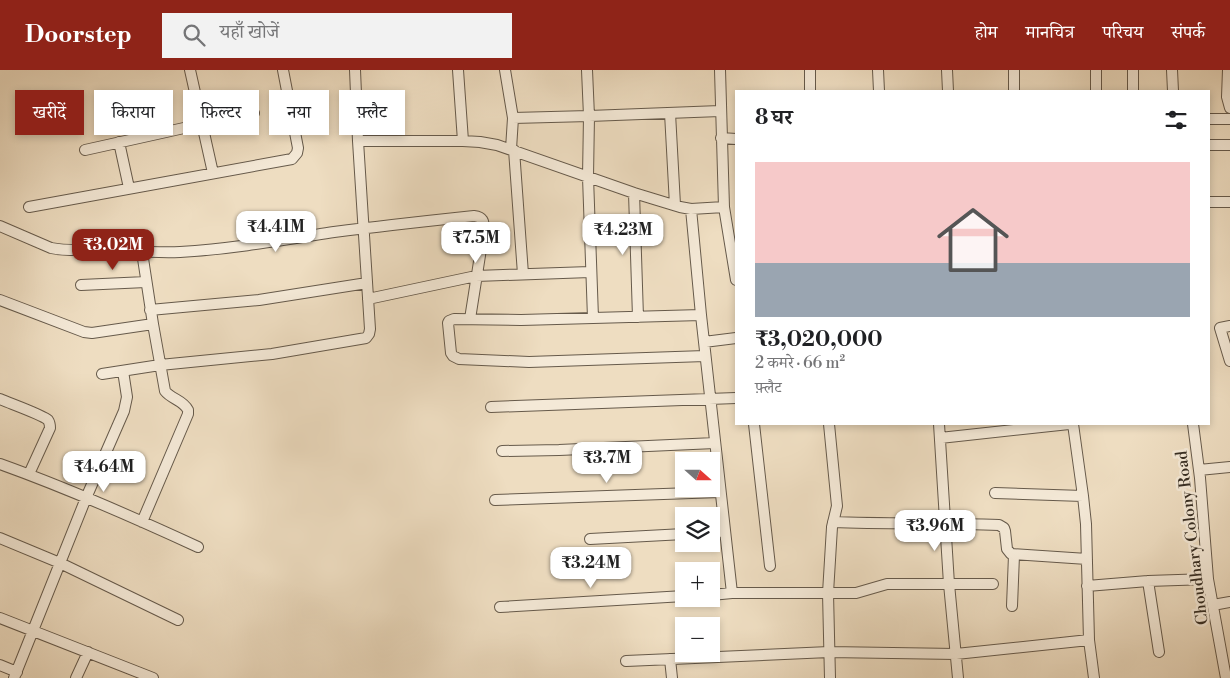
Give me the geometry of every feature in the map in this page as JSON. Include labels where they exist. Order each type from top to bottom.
[{"type":"street","points":[[190,70],[194,90]]},
{"type":"street","points":[[29,207],[292,159],[298,148],[283,70]]},
{"type":"street","points":[[102,374],[160,365],[272,354],[366,338],[370,329],[358,141],[356,70]]},
{"type":"street","points":[[458,70],[463,141]]},
{"type":"street","points":[[505,70],[513,118],[513,150],[523,274]]},
{"type":"street","points":[[587,70],[590,272],[593,318]]},
{"type":"street","points":[[720,70],[724,207],[734,251],[735,266]]},
{"type":"street","points":[[810,70],[810,90]]},
{"type":"street","points":[[878,70],[879,90]]},
{"type":"street","points":[[947,70],[948,90]]},
{"type":"street","points":[[1014,70],[1014,90]]},
{"type":"street","points":[[1096,70],[1096,90]]},
{"type":"street","points":[[1133,70],[1133,90]]},
{"type":"street","points":[[1172,70],[1173,90]]},
{"type":"street","points":[[1228,70],[1227,97],[1230,108]]},
{"type":"street","points":[[513,118],[720,111]]},
{"type":"street","points":[[670,113],[675,206]]},
{"type":"street","points":[[1210,119],[1230,119]]},
{"type":"street","points":[[85,150],[183,128]]},
{"type":"street","points":[[204,135],[213,173]]},
{"type":"street","points":[[721,138],[735,139]]},
{"type":"street","points":[[358,141],[463,141],[497,145],[675,206],[691,209],[724,207]]},
{"type":"street","points":[[119,142],[130,188]]},
{"type":"street","points":[[1210,145],[1230,145]]},
{"type":"street","points":[[634,193],[638,317]]},
{"type":"street","points":[[1210,202],[1230,202]]},
{"type":"street","points":[[691,209],[716,452]]},
{"type":"street","points":[[0,226],[59,250],[180,252],[363,228],[478,216],[484,221],[484,230],[470,319]]},
{"type":"street","points":[[142,252],[152,324],[165,391],[187,406],[188,410],[188,414],[142,522]]},
{"type":"street","points":[[368,299],[476,276],[590,272]]},
{"type":"street","points":[[81,285],[146,282]]},
{"type":"street","points":[[150,310],[259,300],[367,283]]},
{"type":"street","points":[[0,300],[84,332],[92,333],[152,324]]},
{"type":"street","points":[[701,315],[521,320],[452,319],[448,323],[451,353],[456,358],[529,362],[705,356]]},
{"type":"street","points":[[1230,326],[1220,328],[1230,361]]},
{"type":"street","points":[[704,342],[735,338]]},
{"type":"street","points":[[0,665],[15,675],[86,498],[124,411],[126,397],[123,370]]},
{"type":"street","points":[[491,407],[735,398]]},
{"type":"street","points":[[0,399],[42,416],[50,424],[50,428],[29,474]]},
{"type":"street","points":[[754,425],[770,566]]},
{"type":"street","points":[[829,425],[837,506],[831,534],[828,593],[830,678]]},
{"type":"street","points":[[939,425],[949,584],[958,678]]},
{"type":"street","points":[[940,438],[1062,425]]},
{"type":"street","points":[[1071,425],[1086,524],[1089,640],[1094,678]]},
{"type":"street","name":"Choudhary Colony Road","points":[[1193,425],[1205,525],[1208,579],[1227,672]]},
{"type":"street","points":[[502,451],[715,443]]},
{"type":"street","points":[[0,464],[29,474],[198,547]]},
{"type":"street","points":[[1199,470],[1230,467]]},
{"type":"street","points":[[720,492],[732,594]]},
{"type":"street","points":[[995,493],[1083,496]]},
{"type":"street","points":[[495,500],[675,494]]},
{"type":"street","points":[[833,522],[998,525],[1005,531],[1007,549],[1014,555],[1087,559]]},
{"type":"street","points":[[720,531],[724,531]]},
{"type":"street","points":[[590,539],[675,534]]},
{"type":"street","points":[[0,538],[60,563],[178,620]]},
{"type":"street","points":[[1012,606],[1014,555]]},
{"type":"street","points":[[1087,586],[1208,579]]},
{"type":"street","points":[[1148,581],[1159,652]]},
{"type":"street","points":[[720,595],[856,593],[887,584],[993,584]]},
{"type":"street","points":[[500,607],[675,597]]},
{"type":"street","points":[[1213,605],[1230,602]]},
{"type":"street","points":[[0,618],[154,678]]},
{"type":"street","points":[[626,661],[829,652],[955,654],[1089,640]]},
{"type":"street","points":[[76,678],[88,652]]},
{"type":"street","points":[[670,659],[672,678]]}]
